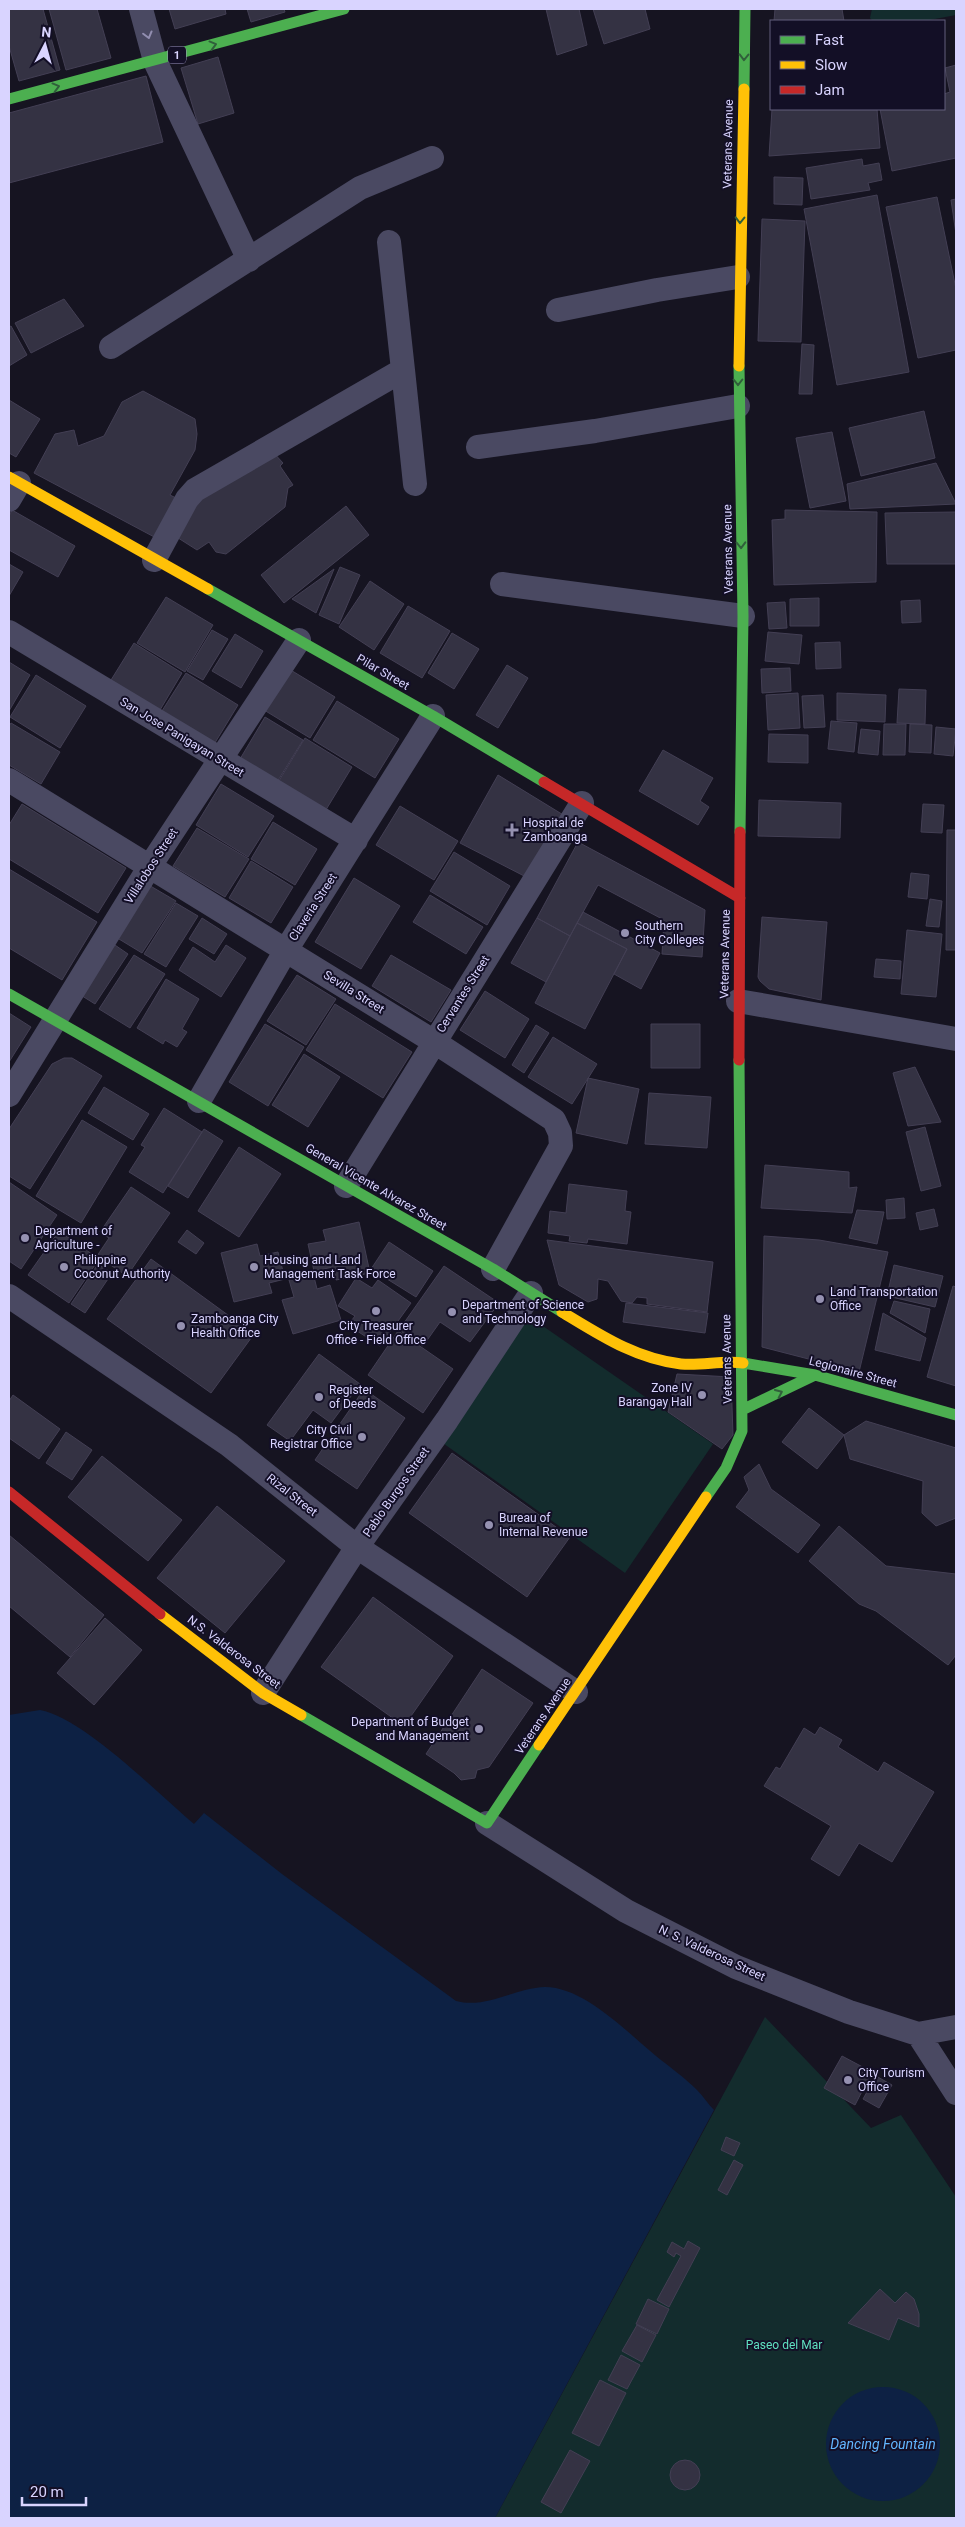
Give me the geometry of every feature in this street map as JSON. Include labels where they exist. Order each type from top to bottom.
[{"type":"main road","name":"1","points":[[9,99],[344,9]]},
{"type":"main road","name":"Veterans Avenue","points":[[487,1823],[726,1468],[742,1431],[738,1001],[740,898],[739,769],[743,616],[738,406],[738,277],[745,9]]},
{"type":"main road","name":"Pilar Street","points":[[12,486],[154,560],[299,640],[582,803],[740,898]]},
{"type":"main road","name":"General Vicente Alvarez Street","points":[[9,994],[493,1269],[618,1346],[653,1359],[683,1364],[740,1362]]},
{"type":"main road","name":"Legionaire Street","points":[[740,1362],[815,1375],[956,1415]]},
{"type":"main road","points":[[742,1410],[815,1375]]},
{"type":"main road","name":"N.S. Valderosa Street","points":[[9,1492],[163,1617],[262,1693],[487,1823]]},
{"type":"street","points":[[141,9],[155,61],[249,260]]},
{"type":"street","points":[[111,347],[360,188],[432,158]]},
{"type":"street","points":[[389,242],[415,484]]},
{"type":"street","points":[[558,310],[657,290],[738,277]]},
{"type":"street","points":[[154,560],[187,499],[195,490],[403,370]]},
{"type":"street","points":[[478,447],[595,431],[738,406]]},
{"type":"street","points":[[502,584],[743,616]]},
{"type":"street","name":"San Jose Panigayan Street","points":[[9,632],[356,840]]},
{"type":"street","name":"Villalobos Street","points":[[9,1095],[150,866],[299,640]]},
{"type":"street","name":"Claveria Street","points":[[199,1101],[286,950],[433,716]]},
{"type":"street","name":"Sevilla Street","points":[[9,780],[433,1041],[554,1120],[560,1133],[561,1146],[493,1269]]},
{"type":"street","name":"Cervantes Street","points":[[346,1186],[433,1041],[582,803]]},
{"type":"street","points":[[738,1001],[956,1040]]},
{"type":"street","name":"Pablo Burgos Street","points":[[262,1693],[357,1547],[447,1420],[531,1293]]},
{"type":"street","name":"Rizal Street","points":[[9,1296],[229,1445],[357,1547],[576,1692]]},
{"type":"street","name":"N. S. Valderosa Street","points":[[487,1823],[626,1911],[706,1953],[849,2012],[918,2034],[956,2027]]},
{"type":"street","points":[[918,2034],[956,2093]]},
{"type":"green space","points":[[872,9],[956,9],[956,15],[929,20],[872,20],[870,18]]},
{"type":"green space","points":[[527,1315],[713,1444],[625,1573],[440,1441]]},
{"type":"green space","name":"Paseo del Mar","points":[[765,2017],[871,2128],[901,2115],[956,2197],[956,2518],[495,2518]]},
{"type":"water","points":[[40,1710],[58,1716],[98,1741],[141,1776],[194,1824],[204,1813],[282,1874],[456,2001],[467,2003],[479,2002],[545,1987],[575,1994],[604,2012],[699,2092],[714,2110],[495,2518],[9,2518],[9,1715]]},
{"type":"water","name":"Dancing Fountain","points":[[883,2387],[905,2392],[923,2404],[935,2422],[940,2444],[935,2466],[923,2484],[905,2496],[883,2501],[861,2496],[843,2484],[831,2466],[826,2444],[831,2422],[843,2404],[861,2392]]},
{"type":"building","points":[[9,9],[43,9],[60,70],[19,81],[9,46]]},
{"type":"building","points":[[49,9],[97,9],[111,58],[66,70]]},
{"type":"building","points":[[169,9],[225,9],[226,14],[175,29]]},
{"type":"building","points":[[247,9],[284,9],[285,12],[251,22]]},
{"type":"building","points":[[546,9],[579,9],[587,45],[557,55]]},
{"type":"building","points":[[593,9],[645,9],[650,29],[604,44]]},
{"type":"building","points":[[775,9],[842,9],[844,20],[774,20]]},
{"type":"building","points":[[218,57],[234,113],[198,124],[181,68]]},
{"type":"building","points":[[956,65],[956,158],[892,171],[880,110],[945,110],[945,94],[950,92],[945,68]]},
{"type":"building","points":[[146,76],[163,142],[9,183],[9,113]]},
{"type":"building","points":[[772,110],[877,110],[880,148],[769,156]]},
{"type":"building","points":[[862,159],[863,166],[879,163],[882,180],[868,183],[870,190],[811,199],[806,168]]},
{"type":"building","points":[[774,177],[803,178],[802,205],[774,204]]},
{"type":"building","points":[[877,195],[909,372],[837,385],[804,209]]},
{"type":"building","points":[[937,197],[956,289],[956,350],[918,358],[886,207]]},
{"type":"building","points":[[956,199],[956,234],[951,200]]},
{"type":"building","points":[[762,219],[805,221],[801,342],[758,341]]},
{"type":"building","points":[[64,299],[84,326],[31,353],[15,323]]},
{"type":"building","points":[[11,326],[27,355],[9,366],[9,327]]},
{"type":"building","points":[[802,344],[814,345],[812,394],[799,394]]},
{"type":"building","points":[[143,391],[195,419],[197,434],[195,450],[170,495],[180,500],[158,539],[34,473],[55,434],[74,430],[78,446],[104,436],[122,402]]},
{"type":"building","points":[[9,400],[40,419],[16,457],[9,453]]},
{"type":"building","points":[[924,411],[935,458],[861,476],[849,428]]},
{"type":"building","points":[[832,432],[846,501],[810,508],[796,438]]},
{"type":"building","points":[[272,451],[283,463],[280,466],[293,485],[288,488],[285,507],[226,554],[216,552],[209,542],[197,550],[175,536],[194,497]]},
{"type":"building","points":[[936,463],[956,504],[850,509],[847,484]]},
{"type":"building","points":[[346,506],[369,535],[284,603],[261,575]]},
{"type":"building","points":[[12,510],[75,546],[58,577],[9,550],[9,516]]},
{"type":"building","points":[[785,510],[877,512],[876,582],[774,585],[772,520],[785,519]]},
{"type":"building","points":[[956,512],[956,564],[887,564],[885,513]]},
{"type":"building","points":[[9,564],[23,572],[9,596]]},
{"type":"building","points":[[340,567],[360,575],[339,624],[319,615]]},
{"type":"building","points":[[334,569],[316,613],[292,599]]},
{"type":"building","points":[[370,581],[404,604],[374,650],[339,627]]},
{"type":"building","points":[[166,597],[213,625],[185,672],[137,643]]},
{"type":"building","points":[[819,598],[819,626],[790,626],[790,599]]},
{"type":"building","points":[[920,600],[921,622],[902,623],[901,601]]},
{"type":"building","points":[[785,602],[787,628],[769,629],[767,603]]},
{"type":"building","points":[[408,606],[450,631],[422,678],[380,653]]},
{"type":"building","points":[[212,630],[228,639],[203,680],[187,671]]},
{"type":"building","points":[[768,632],[802,635],[799,664],[765,661]]},
{"type":"building","points":[[452,633],[479,649],[454,689],[428,673]]},
{"type":"building","points":[[235,634],[263,651],[241,688],[212,671]]},
{"type":"building","points":[[840,642],[841,668],[816,669],[815,643]]},
{"type":"building","points":[[134,643],[182,673],[160,710],[111,680]]},
{"type":"building","points":[[9,662],[30,675],[9,711]]},
{"type":"building","points":[[507,665],[528,678],[498,728],[476,715]]},
{"type":"building","points":[[790,668],[791,691],[762,693],[761,669]]},
{"type":"building","points":[[289,669],[335,697],[310,738],[264,710]]},
{"type":"building","points":[[186,673],[238,705],[213,746],[160,714]]},
{"type":"building","points":[[36,675],[86,706],[60,748],[10,717]]},
{"type":"building","points":[[899,689],[926,690],[925,724],[897,723]]},
{"type":"building","points":[[798,693],[800,728],[768,730],[766,695]]},
{"type":"building","points":[[837,693],[886,695],[885,722],[837,720]]},
{"type":"building","points":[[823,695],[825,727],[804,728],[802,696]]},
{"type":"building","points":[[337,701],[399,739],[375,778],[313,740]]},
{"type":"building","points":[[265,717],[303,740],[277,782],[240,759]]},
{"type":"building","points":[[831,721],[857,723],[854,752],[828,749]]},
{"type":"building","points":[[11,723],[60,752],[41,784],[9,765],[9,726]]},
{"type":"building","points":[[884,724],[906,724],[905,755],[883,755]]},
{"type":"building","points":[[910,724],[932,725],[931,753],[909,752]]},
{"type":"building","points":[[936,727],[956,729],[953,756],[934,754]]},
{"type":"building","points":[[861,729],[880,731],[878,755],[858,753]]},
{"type":"building","points":[[769,734],[808,735],[808,763],[768,762]]},
{"type":"building","points":[[305,738],[352,767],[324,813],[277,784]]},
{"type":"building","points":[[663,750],[713,778],[700,801],[709,807],[698,825],[639,791]]},
{"type":"building","name":"Hospital de Zamboanga","points":[[498,775],[565,816],[528,878],[460,843]]},
{"type":"building","points":[[221,784],[274,816],[248,857],[196,825]]},
{"type":"building","points":[[759,800],[841,803],[840,838],[758,836]]},
{"type":"building","points":[[22,804],[126,868],[98,913],[9,859],[9,825]]},
{"type":"building","points":[[923,804],[944,805],[942,833],[921,832]]},
{"type":"building","points":[[400,806],[458,841],[434,880],[376,845]]},
{"type":"building","points":[[273,822],[317,849],[295,885],[251,859]]},
{"type":"building","points":[[197,828],[249,859],[225,897],[173,866]]},
{"type":"building","points":[[947,830],[956,830],[956,950],[946,950]]},
{"type":"building","points":[[578,842],[705,910],[702,957],[662,954],[664,920],[598,885],[570,936],[537,918]]},
{"type":"building","points":[[454,852],[510,886],[487,925],[430,891]]},
{"type":"building","points":[[251,861],[293,887],[271,923],[229,898]]},
{"type":"building","points":[[9,869],[97,922],[62,980],[9,948]]},
{"type":"building","points":[[911,873],[929,875],[927,899],[908,897]]},
{"type":"building","points":[[354,878],[400,906],[361,969],[315,942]]},
{"type":"building","points":[[147,884],[176,901],[142,953],[114,936]]},
{"type":"building","points":[[430,895],[483,927],[466,954],[413,922]]},
{"type":"building","points":[[930,899],[942,901],[939,927],[926,926]]},
{"type":"building","points":[[176,903],[198,916],[166,967],[144,954]]},
{"type":"building","points":[[583,912],[660,953],[641,989],[614,974],[627,949],[577,923]]},
{"type":"building","points":[[762,917],[827,922],[821,1000],[769,989],[760,981],[758,977]]},
{"type":"building","points":[[202,918],[227,934],[214,954],[189,939]]},
{"type":"building","points":[[537,918],[570,936],[546,982],[511,963]]},
{"type":"building","points":[[577,923],[627,949],[585,1029],[535,1003]]},
{"type":"building","points":[[907,930],[942,934],[936,997],[901,994]]},
{"type":"building","points":[[112,943],[128,954],[95,1004],[79,994]]},
{"type":"building","points":[[226,945],[246,958],[221,997],[179,970],[193,947],[215,962]]},
{"type":"building","points":[[134,955],[165,974],[130,1028],[99,1009]]},
{"type":"building","points":[[391,955],[451,990],[431,1022],[372,986]]},
{"type":"building","points":[[876,959],[901,961],[900,979],[874,977]]},
{"type":"building","points":[[297,975],[336,999],[306,1045],[267,1021]]},
{"type":"building","points":[[166,979],[199,999],[182,1029],[187,1032],[177,1047],[165,1040],[163,1044],[137,1028]]},
{"type":"building","points":[[485,991],[529,1019],[505,1058],[460,1030]]},
{"type":"building","points":[[335,1004],[412,1052],[383,1098],[306,1050]]},
{"type":"building","points":[[9,1013],[31,1027],[9,1062]]},
{"type":"building","points":[[265,1024],[304,1047],[268,1106],[229,1082]]},
{"type":"building","points":[[651,1024],[700,1024],[700,1068],[651,1068]]},
{"type":"building","points":[[536,1025],[549,1033],[524,1073],[512,1065]]},
{"type":"building","points":[[553,1037],[597,1064],[572,1104],[528,1077]]},
{"type":"building","points":[[304,1054],[340,1077],[308,1127],[272,1105]]},
{"type":"building","points":[[64,1058],[72,1058],[102,1076],[30,1189],[9,1176],[9,1129],[52,1064]]},
{"type":"building","points":[[915,1067],[941,1122],[908,1126],[893,1073]]},
{"type":"building","points":[[588,1078],[639,1089],[627,1144],[576,1133]]},
{"type":"building","points":[[104,1087],[149,1114],[133,1140],[88,1113]]},
{"type":"building","points":[[649,1093],[711,1097],[707,1148],[645,1144]]},
{"type":"building","points":[[164,1108],[202,1132],[163,1193],[129,1172],[145,1147],[141,1145]]},
{"type":"building","points":[[82,1120],[127,1147],[81,1223],[36,1196]]},
{"type":"building","points":[[925,1127],[941,1186],[921,1191],[906,1132]]},
{"type":"building","points":[[204,1129],[223,1141],[188,1198],[168,1186]]},
{"type":"building","points":[[239,1147],[281,1174],[239,1237],[198,1211]]},
{"type":"building","points":[[765,1165],[849,1172],[849,1188],[857,1187],[852,1213],[761,1208]]},
{"type":"building","name":"Department of Agriculture -","points":[[9,1182],[57,1215],[21,1269],[9,1261]]},
{"type":"building","points":[[569,1184],[627,1191],[625,1211],[631,1212],[627,1244],[588,1239],[587,1243],[569,1241],[570,1236],[548,1233],[550,1211],[566,1213]]},
{"type":"building","points":[[131,1187],[170,1213],[127,1276],[97,1256],[109,1238],[100,1232]]},
{"type":"building","points":[[904,1198],[905,1218],[887,1219],[886,1200]]},
{"type":"building","points":[[934,1209],[938,1226],[920,1230],[916,1213]]},
{"type":"building","points":[[857,1210],[884,1212],[877,1244],[849,1238]]},
{"type":"building","points":[[359,1222],[370,1273],[336,1280],[333,1267],[314,1271],[308,1244],[326,1241],[323,1230]]},
{"type":"building","points":[[187,1230],[204,1243],[196,1254],[178,1242]]},
{"type":"building","name":"Philippine Coconut Authority","points":[[59,1231],[99,1259],[69,1303],[28,1275]]},
{"type":"building","name":"Land Transportation Office","points":[[764,1236],[819,1240],[888,1252],[859,1372],[762,1347]]},
{"type":"building","points":[[547,1240],[713,1262],[707,1312],[647,1304],[647,1298],[637,1297],[632,1303],[621,1301],[608,1281],[598,1279],[597,1299],[588,1302],[559,1285]]},
{"type":"building","points":[[389,1242],[433,1271],[416,1297],[371,1269]]},
{"type":"building","name":"Housing and Land Management Task Force","points":[[257,1244],[260,1256],[278,1252],[285,1279],[269,1283],[272,1293],[234,1302],[221,1253]]},
{"type":"building","name":"Zamboanga City Health Office","points":[[151,1259],[254,1334],[211,1393],[107,1319]]},
{"type":"building","points":[[98,1264],[112,1273],[85,1313],[71,1304]]},
{"type":"building","points":[[894,1265],[943,1276],[935,1307],[887,1296]]},
{"type":"building","name":"Department of Science and Technology","points":[[444,1266],[499,1303],[470,1342],[440,1322],[423,1346],[399,1330]]},
{"type":"building","points":[[313,1273],[317,1289],[330,1285],[341,1320],[293,1334],[282,1300],[294,1297],[289,1280]]},
{"type":"building","name":"City Treasurer Office - Field Office","points":[[356,1278],[372,1288],[378,1280],[411,1303],[380,1346],[348,1325],[355,1316],[338,1306]]},
{"type":"building","points":[[953,1286],[956,1287],[956,1386],[927,1377]]},
{"type":"building","points":[[894,1301],[930,1309],[925,1333],[890,1313]]},
{"type":"building","points":[[626,1303],[708,1313],[705,1333],[623,1322]]},
{"type":"building","points":[[883,1313],[926,1338],[920,1361],[875,1350]]},
{"type":"building","points":[[398,1331],[453,1369],[423,1413],[368,1375]]},
{"type":"building","name":"Register of Deeds","points":[[319,1354],[360,1384],[331,1423],[313,1410],[290,1441],[267,1425]]},
{"type":"building","name":"Zone IV Barangay Hall","points":[[677,1374],[731,1377],[733,1435],[722,1449],[668,1412]]},
{"type":"building","name":"City Civil Registrar Office","points":[[364,1389],[405,1418],[357,1489],[315,1460]]},
{"type":"building","points":[[13,1395],[60,1429],[39,1459],[9,1438],[9,1401]]},
{"type":"building","points":[[809,1408],[844,1435],[817,1469],[782,1442]]},
{"type":"building","points":[[866,1421],[956,1448],[956,1518],[936,1526],[922,1513],[923,1481],[850,1459],[844,1435]]},
{"type":"building","points":[[66,1432],[92,1450],[72,1480],[46,1463]]},
{"type":"building","name":"Bureau of Internal Revenue","points":[[452,1453],[570,1537],[527,1597],[409,1513]]},
{"type":"building","points":[[102,1456],[182,1520],[148,1561],[68,1497]]},
{"type":"building","points":[[759,1464],[771,1489],[820,1525],[798,1553],[736,1507],[749,1490],[744,1477]]},
{"type":"building","points":[[217,1506],[285,1561],[225,1633],[157,1578]]},
{"type":"building","points":[[839,1526],[886,1566],[956,1574],[956,1655],[948,1665],[876,1611],[859,1604],[809,1561]]},
{"type":"building","points":[[9,1535],[104,1615],[70,1657],[9,1606]]},
{"type":"building","points":[[373,1597],[453,1656],[404,1726],[321,1667]]},
{"type":"building","points":[[105,1618],[142,1650],[94,1705],[57,1673]]},
{"type":"building","name":"Department of Budget and Management","points":[[482,1669],[533,1703],[489,1767],[477,1770],[475,1778],[461,1780],[426,1754]]},
{"type":"building","points":[[820,1727],[842,1740],[838,1747],[878,1772],[884,1762],[934,1792],[892,1862],[859,1843],[839,1876],[811,1859],[831,1826],[764,1786],[776,1767],[780,1769],[804,1728],[815,1735]]},
{"type":"building","name":"City Tourism Office","points":[[842,2056],[872,2072],[855,2105],[824,2088]]},
{"type":"building","points":[[876,2076],[892,2085],[879,2108],[863,2099]]},
{"type":"building","points":[[726,2137],[740,2143],[734,2156],[721,2150]]},
{"type":"building","points":[[734,2160],[743,2165],[727,2195],[718,2190]]},
{"type":"building","points":[[688,2241],[700,2248],[669,2307],[657,2300],[681,2256],[676,2253],[674,2257],[667,2252],[672,2242],[684,2249]]},
{"type":"building","points":[[880,2289],[895,2303],[906,2292],[914,2299],[919,2314],[919,2327],[898,2318],[889,2340],[848,2323]]},
{"type":"building","points":[[648,2299],[669,2309],[657,2334],[636,2324]]},
{"type":"building","points":[[637,2325],[656,2335],[642,2362],[622,2351]]},
{"type":"building","points":[[621,2355],[640,2365],[627,2389],[608,2380]]},
{"type":"building","points":[[600,2380],[626,2393],[599,2446],[572,2433]]},
{"type":"building","points":[[570,2450],[590,2461],[561,2513],[541,2502]]},
{"type":"building","points":[[685,2460],[696,2464],[700,2475],[696,2486],[685,2490],[674,2486],[670,2475],[674,2464]]},
{"type":"traffic: fast","points":[[9,99],[344,9]]},
{"type":"traffic: fast","points":[[744,89],[745,9]]},
{"type":"traffic: fast","points":[[739,366],[743,616],[740,832]]},
{"type":"traffic: fast","points":[[208,589],[433,716],[544,782]]},
{"type":"traffic: fast","points":[[9,994],[493,1269],[562,1312]]},
{"type":"traffic: fast","points":[[706,1497],[726,1468],[742,1431],[739,1060]]},
{"type":"traffic: fast","points":[[743,1363],[815,1375],[956,1415]]},
{"type":"traffic: fast","points":[[742,1410],[815,1375]]},
{"type":"traffic: fast","points":[[301,1715],[487,1823],[539,1745]]},
{"type":"traffic: slow","points":[[739,366],[744,89]]},
{"type":"traffic: slow","points":[[9,477],[208,589]]},
{"type":"traffic: slow","points":[[562,1312],[619,1345],[649,1357],[681,1364],[743,1363]]},
{"type":"traffic: slow","points":[[539,1745],[706,1497]]},
{"type":"traffic: slow","points":[[160,1614],[263,1693],[301,1715]]},
{"type":"traffic: jam","points":[[544,782],[740,898]]},
{"type":"traffic: jam","points":[[739,1060],[740,832]]},
{"type":"traffic: jam","points":[[9,1492],[160,1614]]},
{"type":"place","name":"Hospital de Zamboanga","points":[[512,830]]},
{"type":"place","name":"Southern City Colleges","points":[[625,933]]},
{"type":"place","name":"Department of Agriculture -","points":[[25,1238]]},
{"type":"place","name":"Philippine Coconut Authority","points":[[64,1267]]},
{"type":"place","name":"Housing and Land Management Task Force","points":[[254,1267]]},
{"type":"place","name":"Land Transportation Office","points":[[820,1299]]},
{"type":"place","name":"City Treasurer Office - Field Office","points":[[376,1311]]},
{"type":"place","name":"Department of Science and Technology","points":[[452,1312]]},
{"type":"place","name":"Zamboanga City Health Office","points":[[181,1326]]},
{"type":"place","name":"Zone IV Barangay Hall","points":[[702,1395]]},
{"type":"place","name":"Register of Deeds","points":[[319,1397]]},
{"type":"place","name":"City Civil Registrar Office","points":[[362,1437]]},
{"type":"place","name":"Bureau of Internal Revenue","points":[[489,1525]]},
{"type":"place","name":"Department of Budget and Management","points":[[479,1729]]},
{"type":"place","name":"City Tourism Office","points":[[848,2080]]}]
